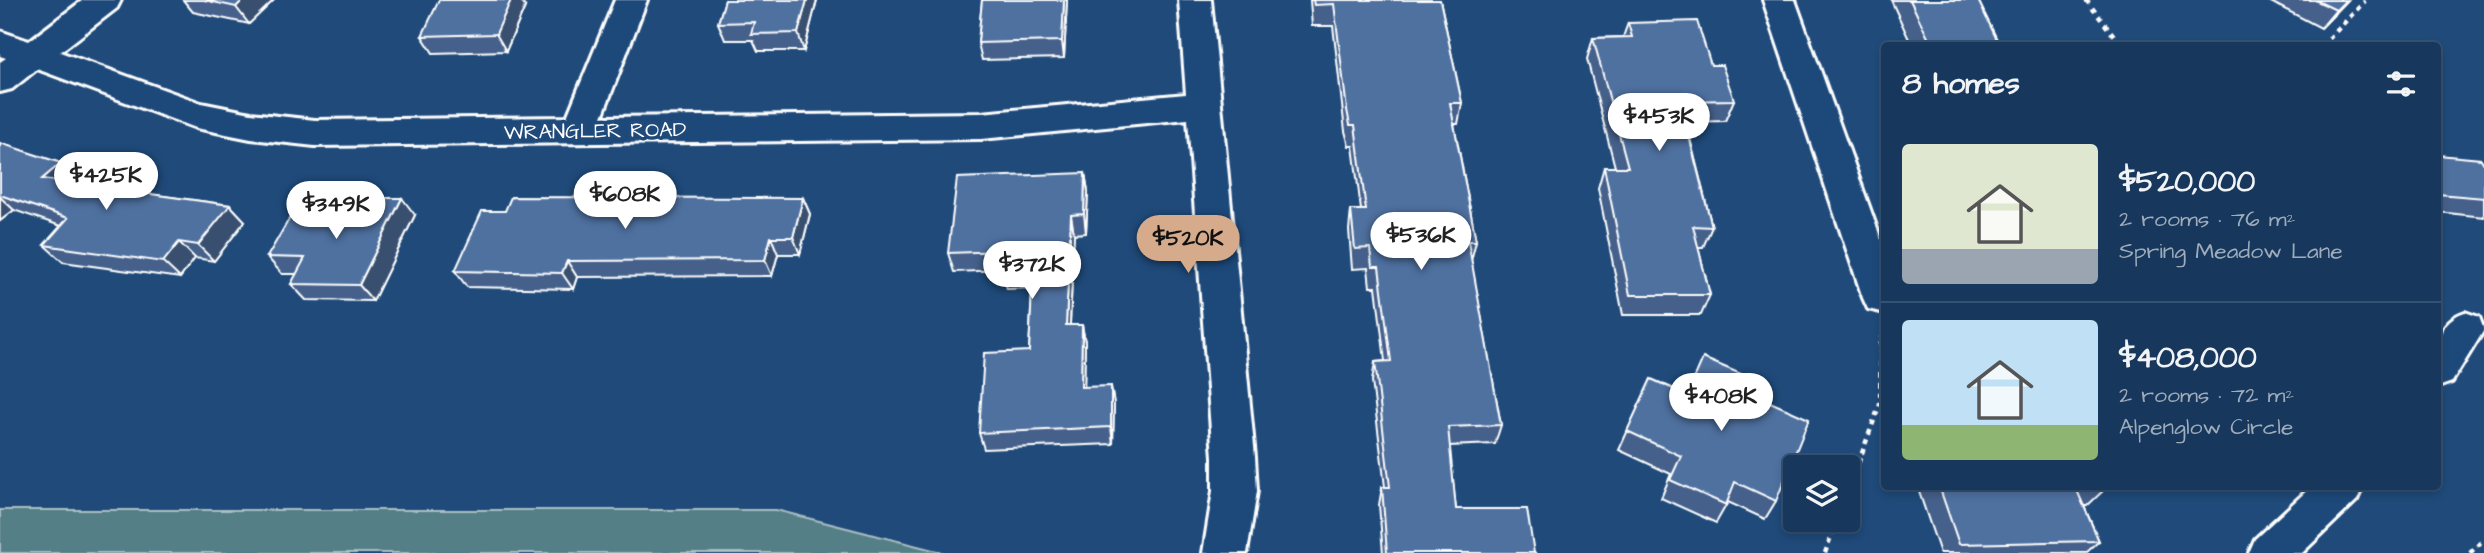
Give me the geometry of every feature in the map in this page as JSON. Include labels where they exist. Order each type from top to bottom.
[{"type":"street","points":[[0,80],[105,0]]},
{"type":"street","points":[[579,131],[631,0]]},
{"type":"street","points":[[1195,0],[1234,457],[1235,491],[1225,553]]},
{"type":"street","points":[[1779,0],[1881,295]]},
{"type":"street","name":"WRANGLER ROAD","points":[[0,43],[196,114],[251,126],[315,133],[982,126],[1202,105]]},
{"type":"street","points":[[2441,365],[2465,328]]},
{"type":"street","points":[[2272,553],[2338,490]]},
{"type":"path","points":[[2086,0],[2119,42]]},
{"type":"path","points":[[2326,42],[2365,1]]},
{"type":"path","points":[[1860,458],[1880,404],[1881,351]]},
{"type":"path","points":[[1825,553],[1833,532]]},
{"type":"path","points":[[2470,553],[2484,538]]},
{"type":"green space","points":[[0,510],[776,510],[945,553],[0,553]]},
{"type":"building","points":[[204,0],[243,0],[236,7]]},
{"type":"building","points":[[439,0],[511,0],[496,34],[422,36]]},
{"type":"building","points":[[725,0],[807,0],[798,33],[751,34],[754,22],[718,23]]},
{"type":"building","points":[[982,0],[1064,0],[1062,41],[978,43]]},
{"type":"building","points":[[1313,0],[1440,0],[1462,103],[1450,103],[1476,241],[1468,241],[1501,425],[1448,427],[1456,509],[1527,509],[1534,553],[1387,553],[1382,487],[1390,487],[1375,362],[1391,361],[1379,267],[1372,267],[1370,248],[1355,249],[1351,210],[1366,210],[1355,125],[1350,125],[1347,110],[1334,4],[1314,5]]},
{"type":"building","points":[[1910,0],[1978,0],[1998,42],[1930,42]]},
{"type":"building","points":[[2315,0],[2346,0],[2336,10]]},
{"type":"building","points":[[1697,21],[1711,65],[1722,65],[1734,100],[1680,101],[1712,227],[1693,226],[1710,295],[1630,295],[1604,167],[1628,167],[1593,38],[1632,37],[1628,23]]},
{"type":"building","points":[[0,143],[61,163],[42,179],[230,205],[198,245],[179,242],[163,262],[44,245],[68,218],[0,195]]},
{"type":"building","points":[[2441,155],[2481,159],[2484,164],[2484,198],[2441,194]]},
{"type":"building","points":[[1085,173],[1084,214],[1071,215],[1066,325],[1082,325],[1081,387],[1111,386],[1111,427],[979,433],[984,353],[1029,351],[1033,269],[1003,270],[1004,251],[948,253],[957,178]]},
{"type":"building","points":[[511,197],[803,198],[793,237],[771,237],[765,260],[567,261],[562,273],[455,271],[482,211],[505,211]]},
{"type":"building","points":[[339,198],[402,198],[359,285],[291,284],[305,258],[267,257],[292,214],[330,214]]},
{"type":"building","points":[[1703,358],[1767,385],[1761,398],[1809,419],[1795,455],[1783,455],[1783,484],[1776,501],[1735,482],[1726,505],[1670,480],[1681,456],[1627,431],[1651,379],[1687,395]]},
{"type":"building","points":[[1940,490],[2077,490],[2099,541],[1959,544]]}]
